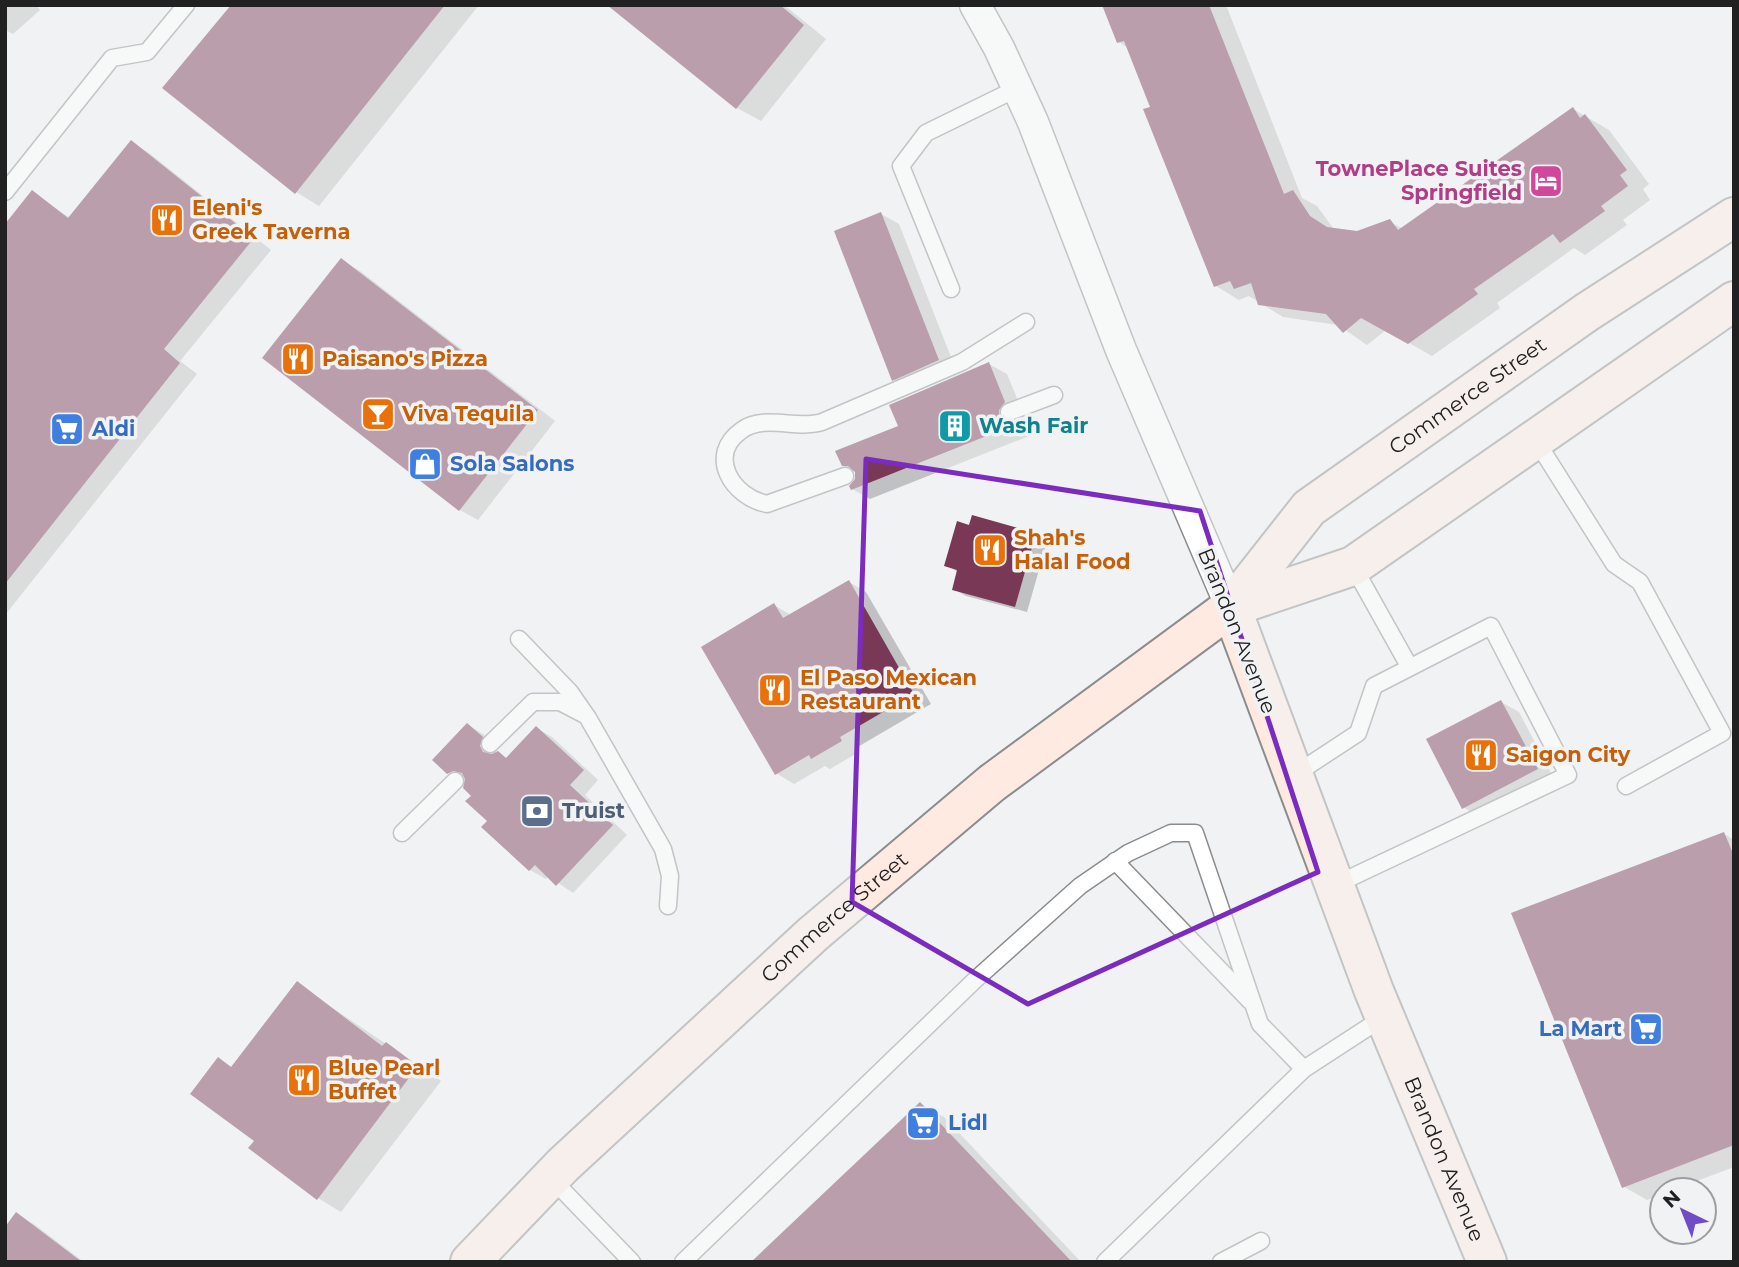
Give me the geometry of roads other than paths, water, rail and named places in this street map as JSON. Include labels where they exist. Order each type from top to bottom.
[{"type":"main road","name":"Commerce Street","points":[[470,1262],[550,1177],[813,933],[961,810],[1231,607],[1309,508],[1587,312],[1734,217]]},
{"type":"main road","name":"Commerce Street","points":[[1231,607],[1353,566],[1734,301]]},
{"type":"main road","name":"Brandon Avenue","points":[[1231,607],[1384,1016],[1487,1262]]},
{"type":"street","name":"Brandon Avenue","points":[[978,6],[1018,89],[1121,351],[1231,607]]},
{"type":"lane","points":[[5,192],[112,58],[147,52],[186,5]]},
{"type":"lane","points":[[951,289],[901,166],[926,133],[1018,89]]},
{"type":"lane","points":[[845,476],[767,505],[746,497],[733,484],[725,467],[725,452],[740,431],[752,425],[808,425],[822,422],[962,362],[998,337],[1026,322]]},
{"type":"lane","points":[[1009,412],[1054,395]]},
{"type":"lane","points":[[1535,439],[1614,564],[1640,582],[1722,733],[1626,786]]},
{"type":"lane","points":[[1353,566],[1409,666]]},
{"type":"lane","points":[[1294,775],[1358,733],[1374,685],[1491,626],[1568,775],[1335,885]]},
{"type":"lane","points":[[519,639],[570,692],[588,718],[663,849],[670,876],[668,906]]},
{"type":"lane","points":[[490,744],[533,702],[560,702],[588,718]]},
{"type":"lane","points":[[402,833],[455,781]]},
{"type":"lane","points":[[682,1262],[975,980],[1080,886],[1115,861],[1171,833],[1195,833],[1260,1024],[1304,1069]]},
{"type":"lane","points":[[1115,861],[1254,1005]]},
{"type":"lane","points":[[1105,1262],[1304,1069],[1384,1016]]},
{"type":"lane","points":[[550,1177],[632,1262]]},
{"type":"lane","points":[[1221,1262],[1261,1241]]},
{"type":"place","name":"TownePlace Suites Springfield","points":[[1546,181]]},
{"type":"place","name":"Eleni's Greek Taverna","points":[[167,220]]},
{"type":"place","name":"Paisano's Pizza","points":[[298,359]]},
{"type":"place","name":"Viva Tequila","points":[[378,414]]},
{"type":"place","name":"Wash Fair","points":[[955,426]]},
{"type":"place","name":"Aldi","points":[[67,429]]},
{"type":"place","name":"Sola Salons","points":[[425,464]]},
{"type":"place","name":"Shah's Halal Food","points":[[990,550]]},
{"type":"place","name":"El Paso Mexican Restaurant","points":[[775,690]]},
{"type":"place","name":"Saigon City","points":[[1481,755]]},
{"type":"place","name":"Truist","points":[[537,811]]},
{"type":"place","name":"La Mart","points":[[1646,1029]]},
{"type":"place","name":"Blue Pearl Buffet","points":[[304,1080]]},
{"type":"place","name":"Lidl","points":[[923,1123]]}]
